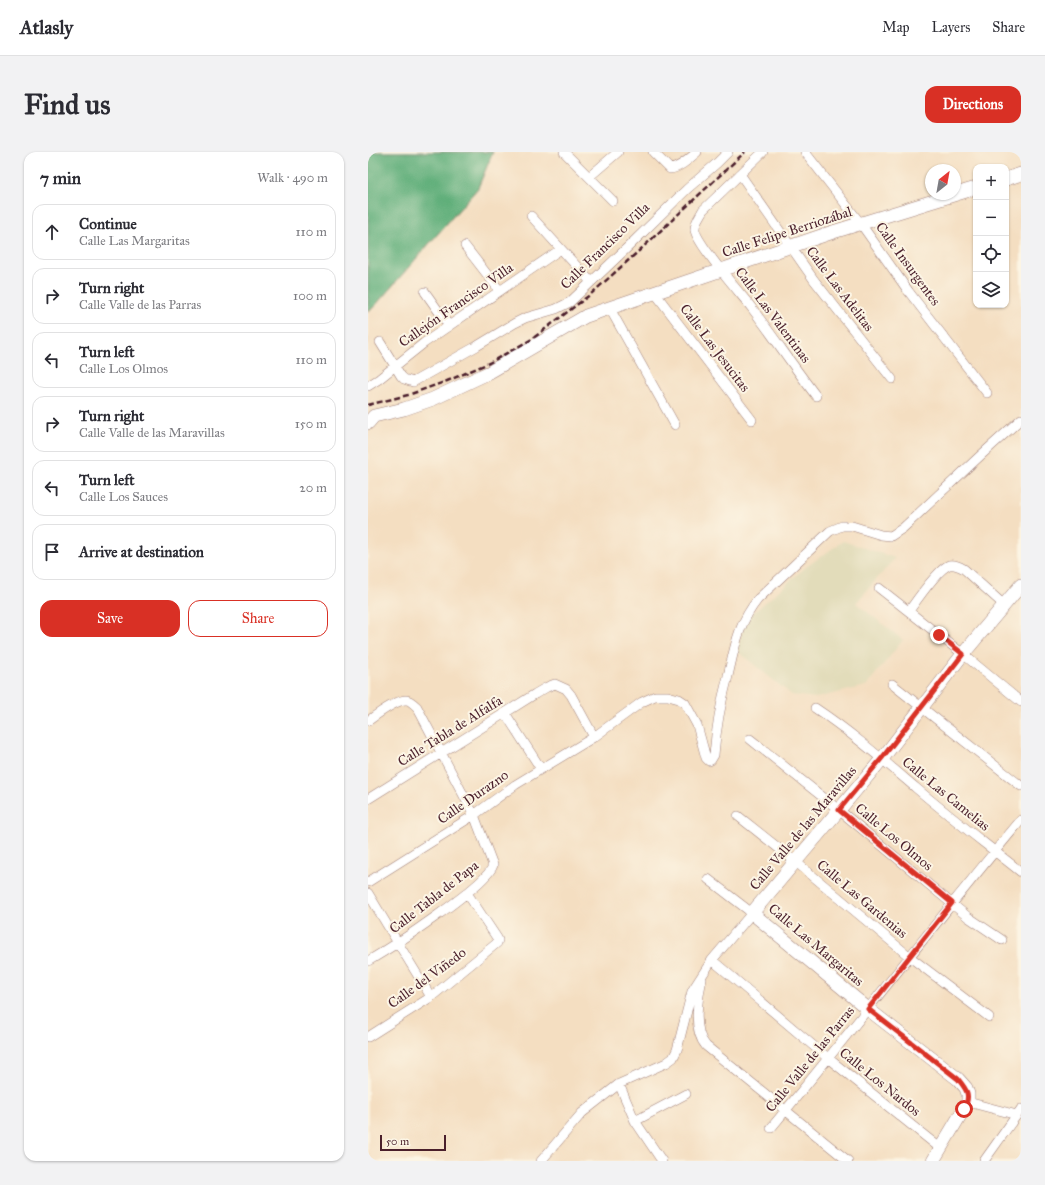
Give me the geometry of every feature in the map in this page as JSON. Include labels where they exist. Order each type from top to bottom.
[{"type":"street","points":[[564,152],[613,201]]},
{"type":"street","points":[[589,177],[618,152]]},
{"type":"street","points":[[653,152],[670,169],[680,165],[697,152]]},
{"type":"street","name":"Calle Francisco Villa","points":[[396,366],[404,379],[413,382],[525,318],[565,306],[687,189],[728,152]]},
{"type":"street","points":[[740,174],[764,152]]},
{"type":"street","name":"Calle Insurgentes","points":[[805,152],[861,224],[909,292],[987,393]]},
{"type":"street","name":"Calle Las Valentinas","points":[[740,174],[703,210],[695,230],[700,241],[751,307],[816,396]]},
{"type":"street","name":"Calle Las Adelitas","points":[[740,174],[814,280],[892,380]]},
{"type":"street","points":[[1009,178],[1021,174]]},
{"type":"street","name":"Calle Felipe Berriozábal","points":[[610,307],[791,246],[973,189]]},
{"type":"street","points":[[531,216],[591,282]]},
{"type":"street","points":[[465,246],[500,291]]},
{"type":"street","name":"Callejón Francisco Villa","points":[[368,386],[396,366],[418,347],[561,249]]},
{"type":"street","points":[[424,292],[449,326]]},
{"type":"street","name":"Calle Las Jesucitas","points":[[655,293],[752,420]]},
{"type":"street","points":[[371,419],[433,399],[488,373],[586,316],[610,307],[675,425]]},
{"type":"street","points":[[380,342],[396,366]]},
{"type":"street","name":"Calle Durazno","points":[[368,882],[474,815],[515,785],[594,737],[642,702],[655,696],[668,696],[679,699],[685,703],[697,725],[706,758],[709,761],[711,760],[714,755],[721,702],[732,654],[748,611],[758,599],[830,531],[842,526],[852,526],[881,535],[891,536],[903,528],[1021,419]]},
{"type":"street","points":[[909,611],[934,579],[949,565],[956,565],[964,569],[1004,605]]},
{"type":"street","name":"Calle Valle de las Maravillas","points":[[541,1161],[582,1113],[619,1084],[666,1063],[673,1058],[677,1050],[690,995],[703,972],[882,758],[963,654],[1021,585]]},
{"type":"street","points":[[879,588],[1021,702]]},
{"type":"street","name":"Calle Tabla de Alfalfa","points":[[368,800],[547,687],[556,684],[566,689],[578,706],[594,737]]},
{"type":"street","points":[[892,684],[1021,786]]},
{"type":"street","points":[[368,721],[400,701],[406,700],[417,707],[474,815]]},
{"type":"street","name":"Calle Las Camelias","points":[[815,708],[882,758],[916,788],[1021,872]]},
{"type":"street","points":[[505,713],[540,769]]},
{"type":"street","name":"Calle Los Olmos","points":[[750,739],[839,810],[968,917],[1002,940]]},
{"type":"street","name":"Calle Tabla de Papa","points":[[368,961],[398,943],[467,893],[491,871],[493,865],[474,815]]},
{"type":"street","name":"Calle Las Gardenias","points":[[738,816],[796,862],[910,958],[989,1017]]},
{"type":"street","name":"Calle Valle de las Parras","points":[[771,1128],[829,1059],[952,903],[1021,820]]},
{"type":"street","name":"Calle Las Margaritas","points":[[708,879],[752,913],[868,1009],[958,1079],[966,1088],[968,1102]]},
{"type":"street","points":[[368,893],[431,997]]},
{"type":"street","name":"Calle del Viñedo","points":[[368,1037],[431,997],[497,944],[497,938],[467,893]]},
{"type":"street","name":"Calle Los Nardos","points":[[712,960],[829,1059],[940,1148]]},
{"type":"street","points":[[703,972],[697,1005],[699,1035],[701,1041],[848,1161]]},
{"type":"street","points":[[619,1084],[635,1121],[662,1161]]},
{"type":"street","points":[[635,1121],[686,1094]]},
{"type":"street","points":[[933,1161],[968,1102],[1019,1112],[984,1161]]},
{"type":"shaded area","points":[[843,541],[895,558],[856,603],[903,640],[866,686],[816,698],[792,695],[737,651],[745,620],[806,567]]},
{"type":"green space","points":[[368,152],[493,152],[478,188],[374,307],[368,311]]},
{"type":"railway","points":[[368,405],[408,395],[447,381],[489,363],[532,339],[591,294],[745,152]]},
{"type":"route","points":[[939,635],[963,654],[882,758],[839,810],[952,903],[910,958],[868,1009],[958,1079],[966,1088],[968,1094],[968,1102],[964,1109]]}]
